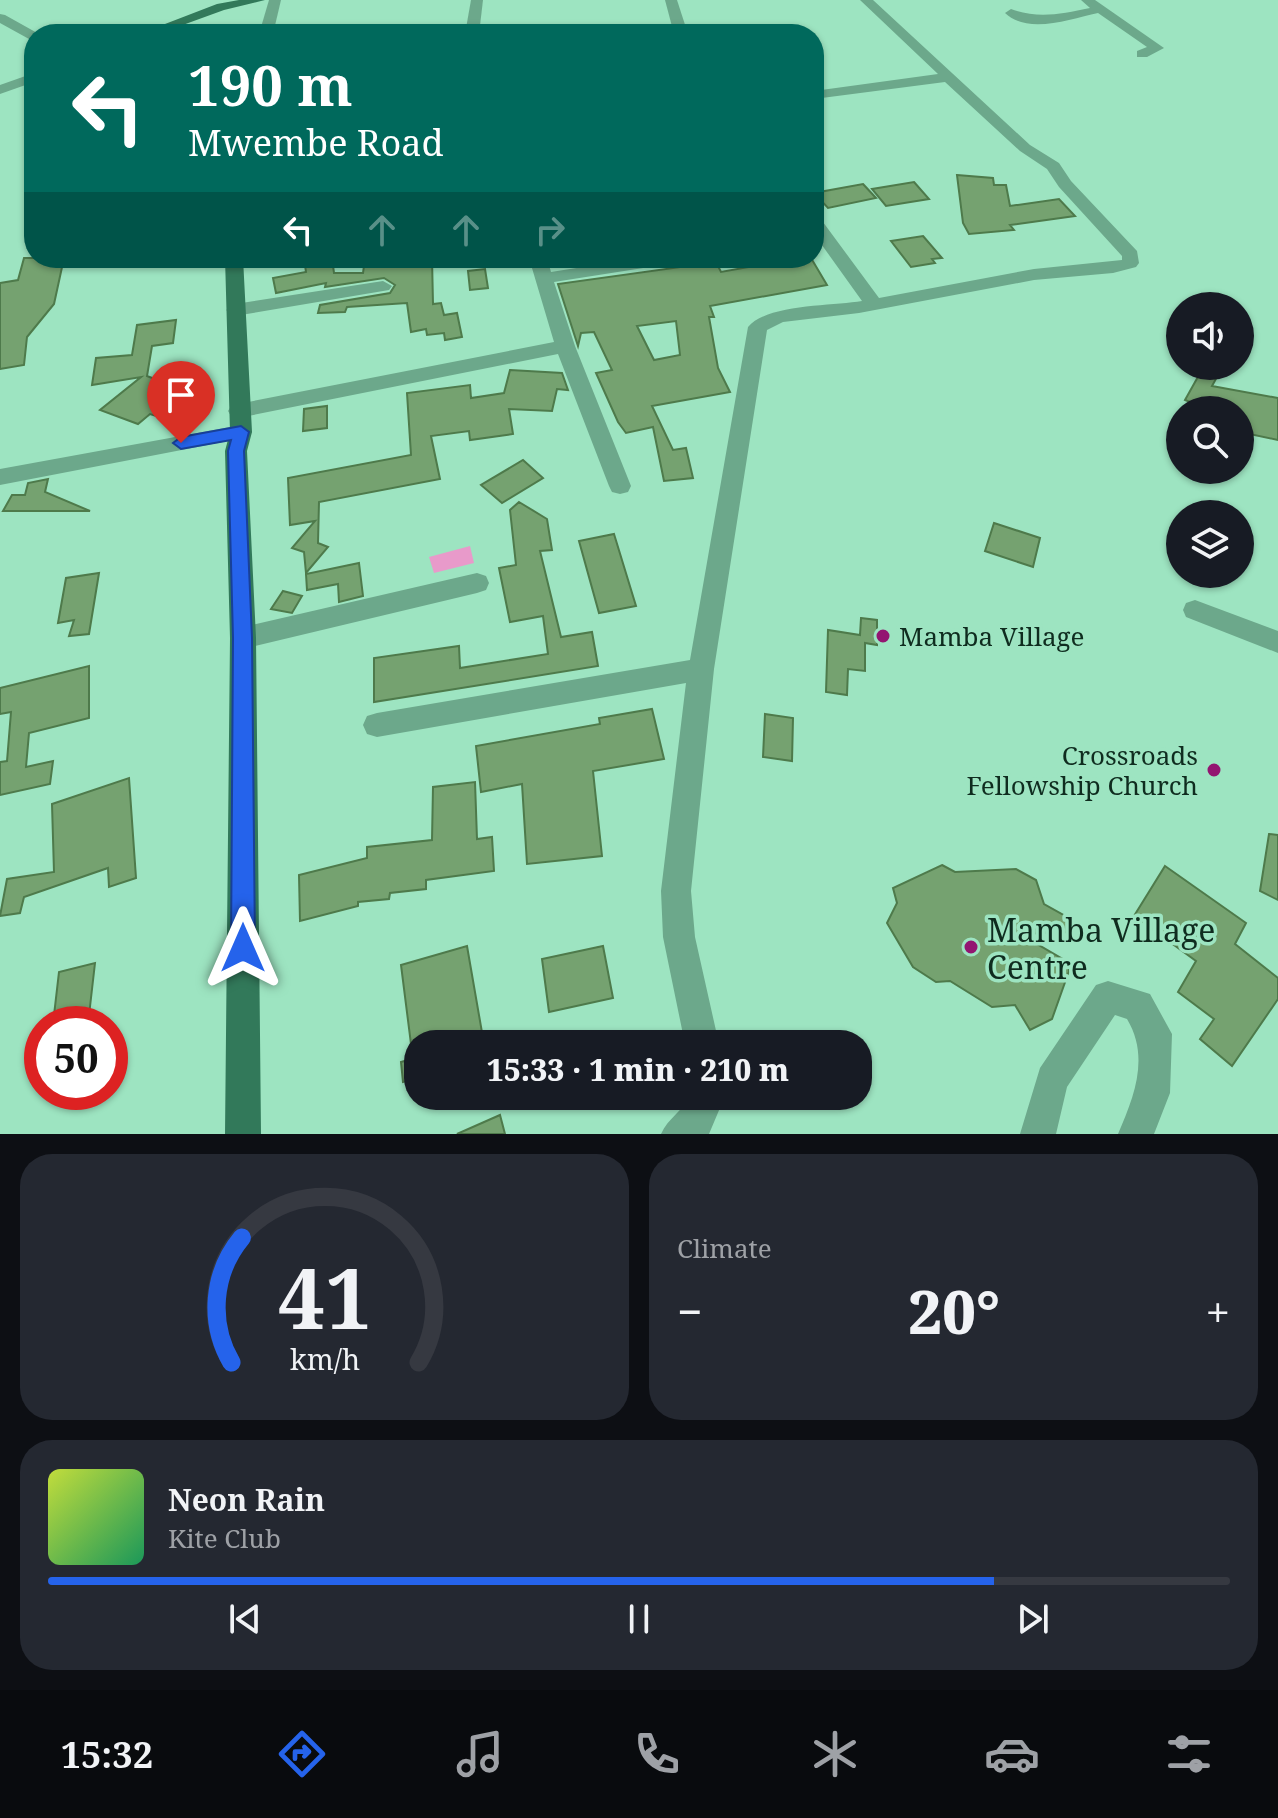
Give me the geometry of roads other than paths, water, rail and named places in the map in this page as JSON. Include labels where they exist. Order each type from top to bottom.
[{"type":"main road","points":[[170,24],[220,3],[259,0]]},
{"type":"main road","points":[[234,268],[240,421],[236,451],[243,638],[242,1134]]},
{"type":"street","points":[[269,24],[275,0]]},
{"type":"street","points":[[473,24],[477,0]]},
{"type":"street","points":[[671,0],[678,24]]},
{"type":"street","points":[[698,1030],[676,918],[680,852],[701,669],[758,327],[777,319],[1063,270],[1113,269],[1130,263],[1131,255],[1065,184],[1053,166],[1025,148],[866,0]]},
{"type":"street","points":[[1087,0],[1157,48],[1142,54]]},
{"type":"street","points":[[1011,13],[1023,20],[1036,20],[1101,9]]},
{"type":"street","points":[[0,18],[24,31]]},
{"type":"street","points":[[824,94],[948,77]]},
{"type":"street","points":[[0,90],[24,81]]},
{"type":"street","points":[[824,236],[874,304]]},
{"type":"street","points":[[542,268],[565,346],[620,486]]},
{"type":"street","points":[[545,278],[610,268]]},
{"type":"street","points":[[235,310],[383,286]]},
{"type":"street","points":[[0,477],[565,346]]},
{"type":"street","points":[[243,638],[477,583]]},
{"type":"street","points":[[1195,610],[1278,642]]},
{"type":"street","points":[[377,725],[701,669]]},
{"type":"street","points":[[1038,1134],[1052,1080],[1108,997],[1138,1006],[1155,1034],[1153,1093],[1136,1134]]},
{"type":"street","points":[[679,1134],[696,1122],[702,1110]]},
{"type":"place","name":"Mamba Village","points":[[883,636]]},
{"type":"place","name":"Crossroads Fellowship Church","points":[[1214,770]]},
{"type":"place","name":"Mamba Village Centre","points":[[971,947]]}]
